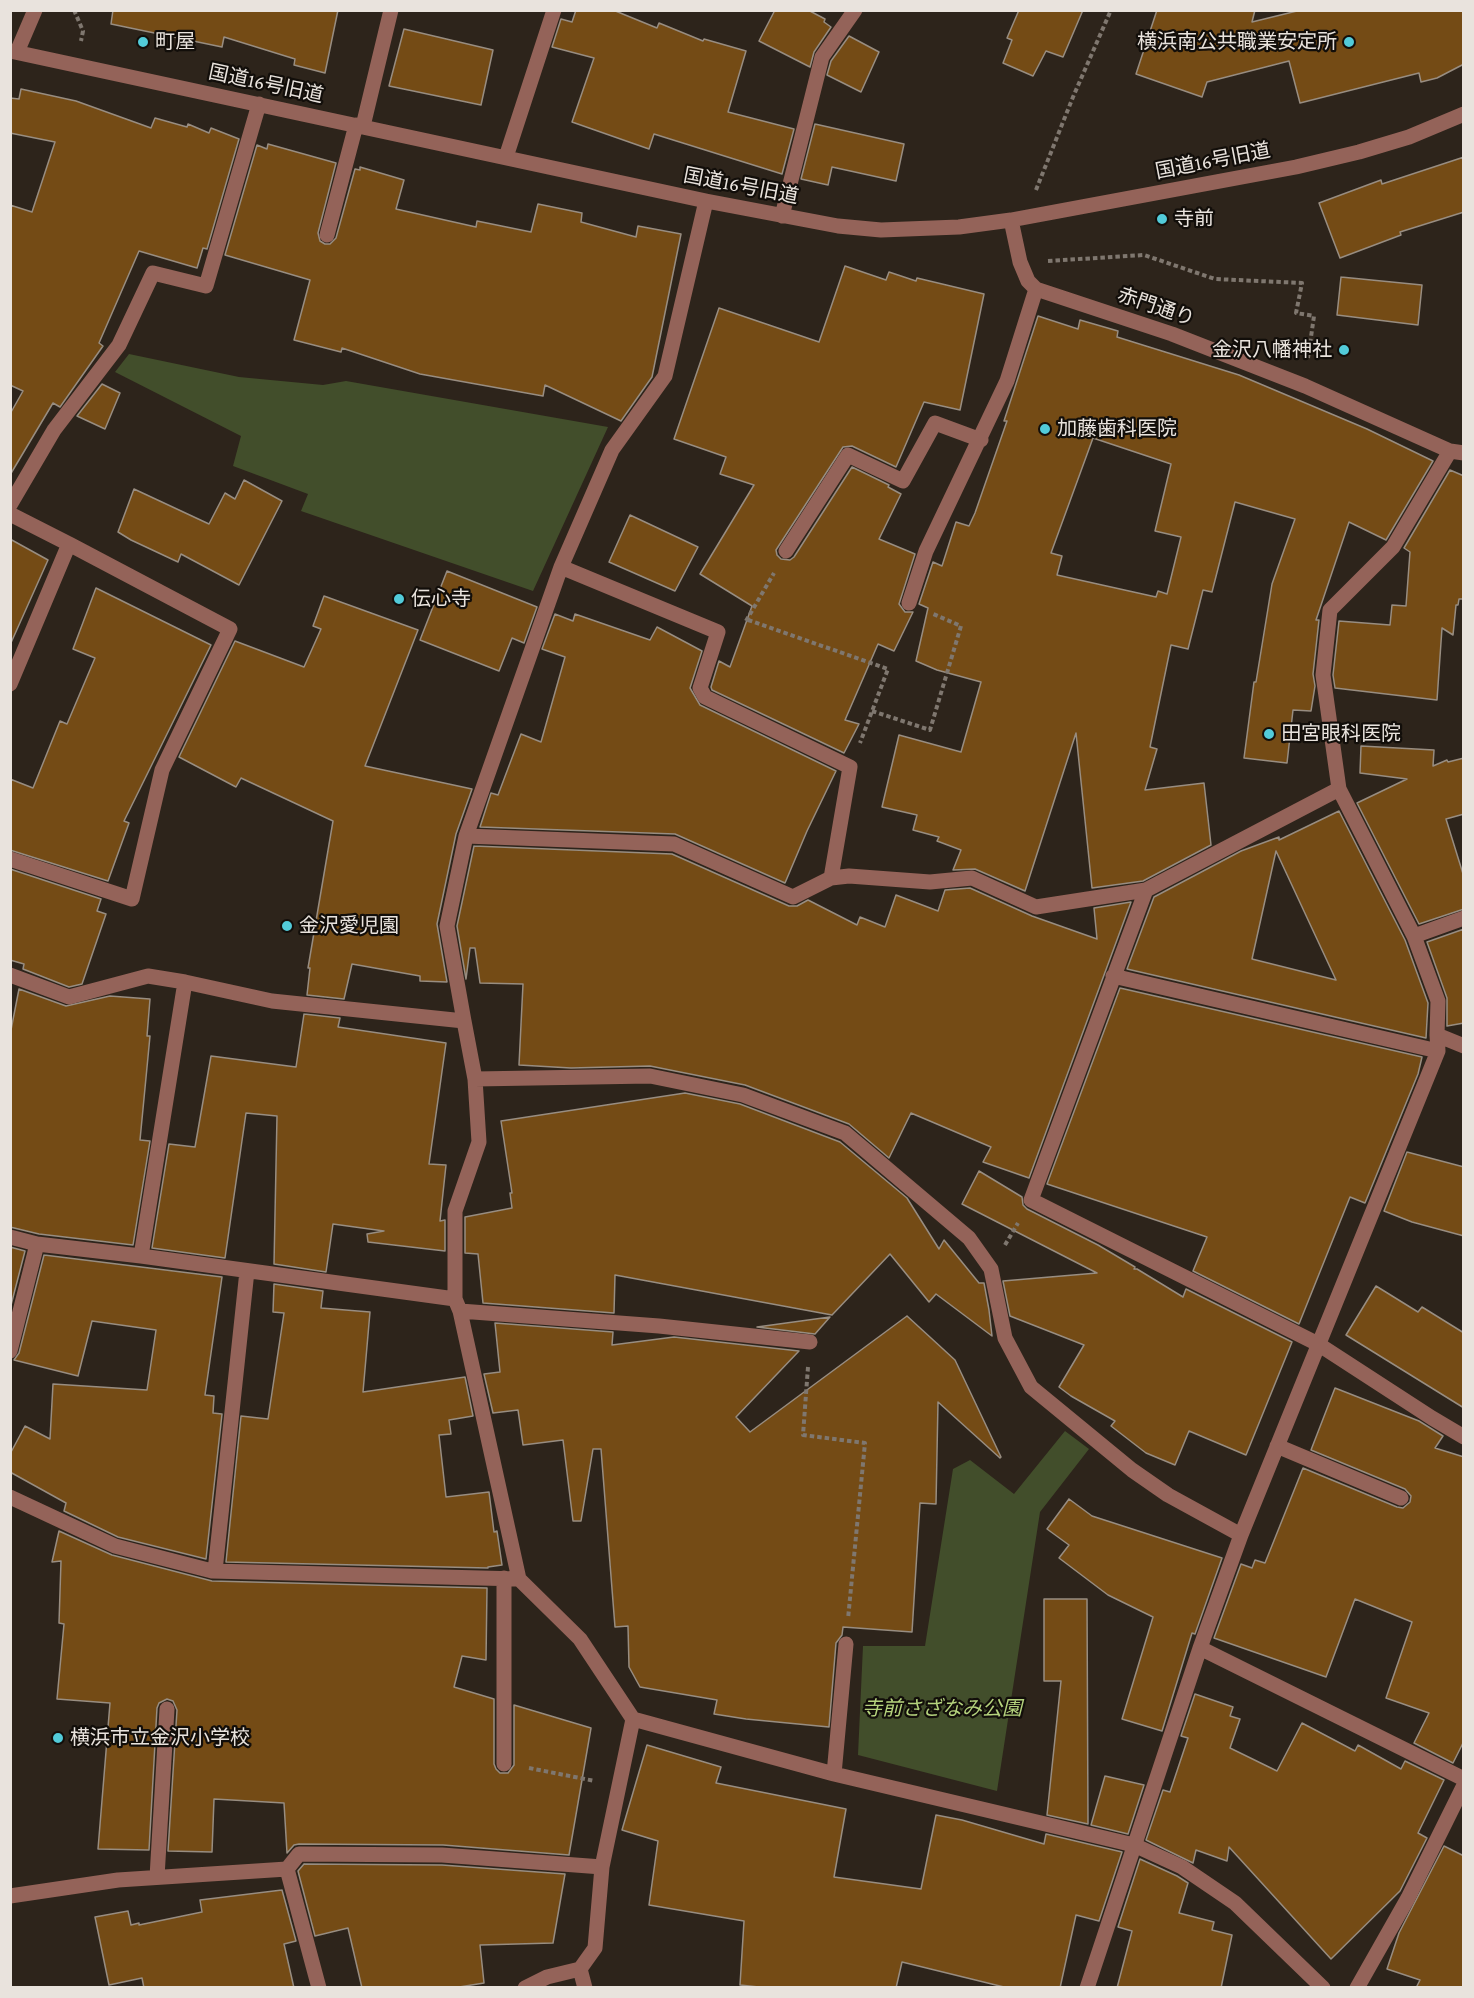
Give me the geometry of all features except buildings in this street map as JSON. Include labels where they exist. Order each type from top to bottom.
[{"type":"street","points":[[14,51],[35,10]]},
{"type":"street","points":[[327,235],[391,10]]},
{"type":"street","points":[[506,158],[554,10]]},
{"type":"street","points":[[782,216],[822,57],[855,10]]},
{"type":"street","name":"国道16号旧道","points":[[14,51],[706,201],[838,226],[881,230],[959,227],[1018,219],[1296,167],[1349,155],[1409,136],[1464,114]]},
{"type":"street","points":[[10,505],[54,430],[119,345],[153,273],[206,286],[259,104]]},
{"type":"street","points":[[504,1764],[512,1579],[458,1305],[455,1211],[479,1142],[475,1079],[447,926],[466,836],[561,567],[612,450],[665,376],[706,201]]},
{"type":"street","points":[[909,603],[926,551],[1008,381],[1036,289],[1028,281],[1020,262],[1018,219]]},
{"type":"street","name":"赤門通り","points":[[1036,289],[1172,334],[1305,386],[1457,452]]},
{"type":"street","points":[[786,551],[848,455],[903,480],[935,423],[981,440]]},
{"type":"street","points":[[1087,1988],[1200,1648],[1241,1535],[1438,1052],[1438,1001],[1414,936],[1339,789],[1323,675],[1330,610],[1393,547],[1457,452]]},
{"type":"street","points":[[10,514],[230,629],[162,770],[132,900],[10,860]]},
{"type":"street","points":[[10,684],[69,544]]},
{"type":"street","points":[[561,567],[718,632],[700,688],[705,697],[850,767],[831,878]]},
{"type":"street","points":[[466,836],[674,844],[793,897],[831,878],[849,876],[930,882],[972,878],[1036,907],[1146,890],[1339,789]]},
{"type":"street","points":[[1146,890],[1030,1200],[1318,1344],[1432,1419],[1464,1437]]},
{"type":"street","points":[[1414,936],[1464,918]]},
{"type":"street","points":[[10,975],[69,997],[148,976],[272,1001],[464,1021]]},
{"type":"street","points":[[1113,976],[1438,1052]]},
{"type":"street","points":[[141,1256],[185,982]]},
{"type":"street","points":[[1437,1035],[1464,1046]]},
{"type":"street","points":[[475,1079],[650,1076],[743,1095],[845,1133],[969,1238],[991,1269],[1005,1338],[1031,1387],[1132,1470],[1168,1495],[1241,1535]]},
{"type":"street","points":[[10,1236],[37,1244],[247,1271],[458,1305],[810,1342]]},
{"type":"street","points":[[10,1351],[37,1244]]},
{"type":"street","points":[[215,1571],[247,1271]]},
{"type":"street","points":[[1277,1446],[1401,1498]]},
{"type":"street","points":[[10,1497],[115,1546],[215,1571],[512,1579],[580,1639],[633,1719],[834,1774],[1134,1845],[1182,1866],[1235,1903],[1323,1988]]},
{"type":"street","points":[[834,1774],[846,1644]]},
{"type":"street","points":[[1200,1648],[1464,1779]]},
{"type":"street","points":[[157,1877],[167,1709]]},
{"type":"street","points":[[525,1988],[547,1977],[580,1969],[595,1948],[602,1867],[633,1719]]},
{"type":"street","points":[[1357,1988],[1408,1898],[1464,1785]]},
{"type":"street","points":[[10,1896],[118,1880],[287,1869],[299,1854],[442,1855],[602,1867]]},
{"type":"street","points":[[287,1869],[319,1988]]},
{"type":"street","points":[[580,1969],[585,1988]]},
{"type":"path","points":[[1018,219],[1111,10]]},
{"type":"path","points":[[1020,262],[1144,255],[1215,279],[1302,283],[1296,313],[1314,316],[1305,386]]},
{"type":"path","points":[[718,632],[748,620],[786,551]]},
{"type":"path","points":[[872,711],[930,730],[961,626],[909,603]]},
{"type":"path","points":[[748,620],[888,669],[850,767]]},
{"type":"path","points":[[991,1269],[1030,1200]]},
{"type":"path","points":[[810,1342],[802,1435],[865,1443],[846,1644]]},
{"type":"path","points":[[504,1764],[620,1785]]},
{"type":"green space","points":[[129,354],[239,377],[323,385],[346,381],[608,427],[533,591],[301,511],[308,494],[233,466],[241,436],[115,372]]},
{"type":"green space","name":"寺前さざなみ公園","points":[[1065,1431],[1089,1449],[1040,1512],[997,1791],[858,1755],[863,1646],[925,1646],[953,1469],[970,1460],[1014,1494]]},
{"type":"place","name":"町屋","points":[[143,42]]},
{"type":"place","name":"横浜南公共職業安定所","points":[[1349,42]]},
{"type":"place","name":"寺前","points":[[1162,219]]},
{"type":"place","name":"金沢八幡神社","points":[[1344,350]]},
{"type":"place","name":"加藤歯科医院","points":[[1045,429]]},
{"type":"place","name":"伝心寺","points":[[399,599]]},
{"type":"place","name":"田宮眼科医院","points":[[1269,734]]},
{"type":"place","name":"金沢愛児園","points":[[287,926]]},
{"type":"place","name":"横浜市立金沢小学校","points":[[58,1738]]}]
